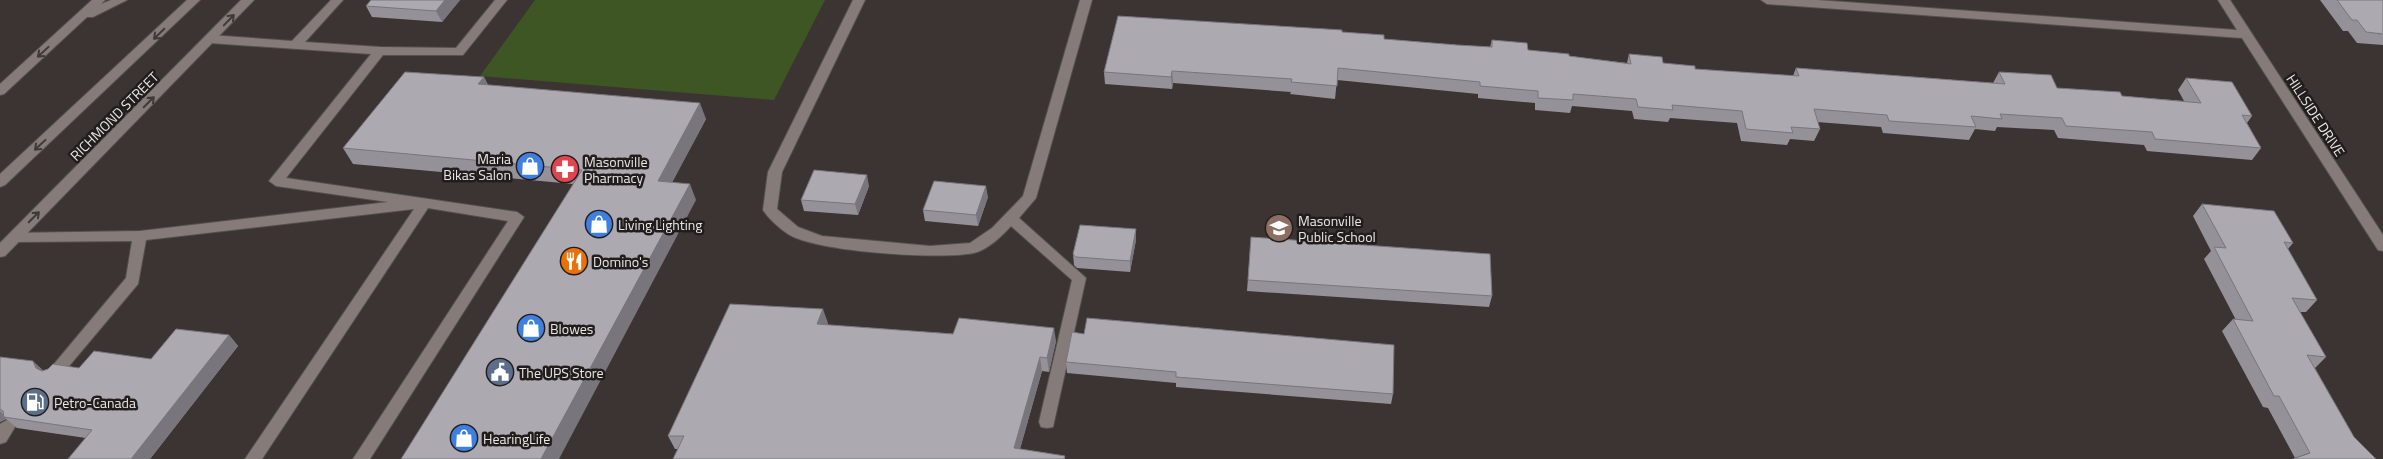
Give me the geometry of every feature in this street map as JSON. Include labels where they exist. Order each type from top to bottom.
[{"type":"main road","name":"RICHMOND STREET","points":[[0,182],[194,0]]},
{"type":"main road","name":"RICHMOND STREET","points":[[0,252],[248,0]]},
{"type":"main road","points":[[294,46],[337,0]]},
{"type":"main road","points":[[210,39],[380,51],[459,52],[501,0]]},
{"type":"main road","points":[[859,0],[775,172],[770,210],[793,231],[821,241],[930,251],[973,248],[997,232],[1029,198],[1086,0]]},
{"type":"main road","points":[[1767,0],[2245,34]]},
{"type":"main road","points":[[0,92],[79,18]]},
{"type":"main road","points":[[361,459],[517,217],[276,181],[380,51]]},
{"type":"main road","points":[[15,237],[140,236],[426,203]]},
{"type":"main road","points":[[253,459],[426,203]]},
{"type":"main road","points":[[1010,218],[1079,278],[1047,422]]},
{"type":"main road","points":[[54,374],[133,280],[140,236]]},
{"type":"street","points":[[79,18],[99,0]]},
{"type":"street","points":[[79,18],[121,0]]},
{"type":"street","name":"HILLSIDE DRIVE","points":[[2224,0],[2383,246]]},
{"type":"green space","points":[[535,0],[825,0],[774,100],[480,76]]},
{"type":"building","points":[[371,0],[445,0],[436,11],[366,6]]},
{"type":"building","points":[[2337,0],[2383,0],[2383,34],[2366,32],[2357,20],[2352,20]]},
{"type":"building","points":[[1118,16],[1342,30],[1342,32],[1384,35],[1384,39],[1457,45],[1492,47],[1492,40],[1527,43],[1528,50],[1569,54],[1569,56],[1631,64],[1629,54],[1662,57],[1663,63],[1695,66],[1695,69],[1799,76],[1796,68],[2005,84],[1999,72],[2051,75],[2057,88],[2120,92],[2122,96],[2201,103],[2186,78],[2232,82],[2252,116],[2242,115],[2261,148],[2155,139],[2152,132],[2066,126],[2062,118],[2000,114],[2002,119],[1971,116],[1976,127],[1889,121],[1887,115],[1814,109],[1820,129],[1791,127],[1793,133],[1746,129],[1742,111],[1672,105],[1673,110],[1638,107],[1636,99],[1573,94],[1573,100],[1538,98],[1538,91],[1480,86],[1480,82],[1338,68],[1337,86],[1291,82],[1292,79],[1172,71],[1171,77],[1104,72]]},
{"type":"building","points":[[405,72],[484,77],[478,84],[700,103],[658,181],[690,184],[541,459],[401,459],[582,170],[343,148]]},
{"type":"building","points":[[814,170],[867,175],[855,204],[801,200]]},
{"type":"building","points":[[934,181],[986,186],[976,215],[923,210]]},
{"type":"building","points":[[2202,204],[2274,211],[2293,243],[2284,242],[2317,300],[2292,298],[2326,357],[2307,355],[2354,437],[2376,459],[2293,459],[2310,453],[2279,396],[2274,396],[2233,319],[2253,321],[2214,247],[2226,248]]},
{"type":"building","points":[[1080,225],[1136,229],[1130,261],[1076,257],[1073,254]]},
{"type":"building","points":[[1251,237],[1490,254],[1492,296],[1248,280]]},
{"type":"building","points":[[730,304],[823,309],[817,324],[953,334],[959,318],[1054,328],[1047,358],[1040,357],[1014,448],[1065,456],[1064,459],[673,459],[684,436],[668,436]]},
{"type":"building","points":[[1087,318],[1394,345],[1393,394],[1176,377],[1176,372],[1066,362],[1072,332],[1084,334]]},
{"type":"building","points":[[176,329],[229,335],[131,459],[68,459],[92,430],[4,417],[3,411],[0,409],[0,357],[33,361],[36,368],[42,371],[48,369],[53,364],[79,368],[94,351],[151,359]]},
{"type":"place","name":"Maria Bikas Salon","points":[[530,166]]},
{"type":"place","name":"Masonville Pharmacy","points":[[565,169]]},
{"type":"place","name":"Living Lighting","points":[[599,224]]},
{"type":"place","name":"Masonville Public School","points":[[1279,228]]},
{"type":"place","name":"Domino's","points":[[574,261]]},
{"type":"place","name":"Blowes","points":[[531,328]]},
{"type":"place","name":"The UPS Store","points":[[500,372]]},
{"type":"place","name":"Petro-Canada","points":[[35,402]]},
{"type":"place","name":"HearingLife","points":[[464,438]]}]
